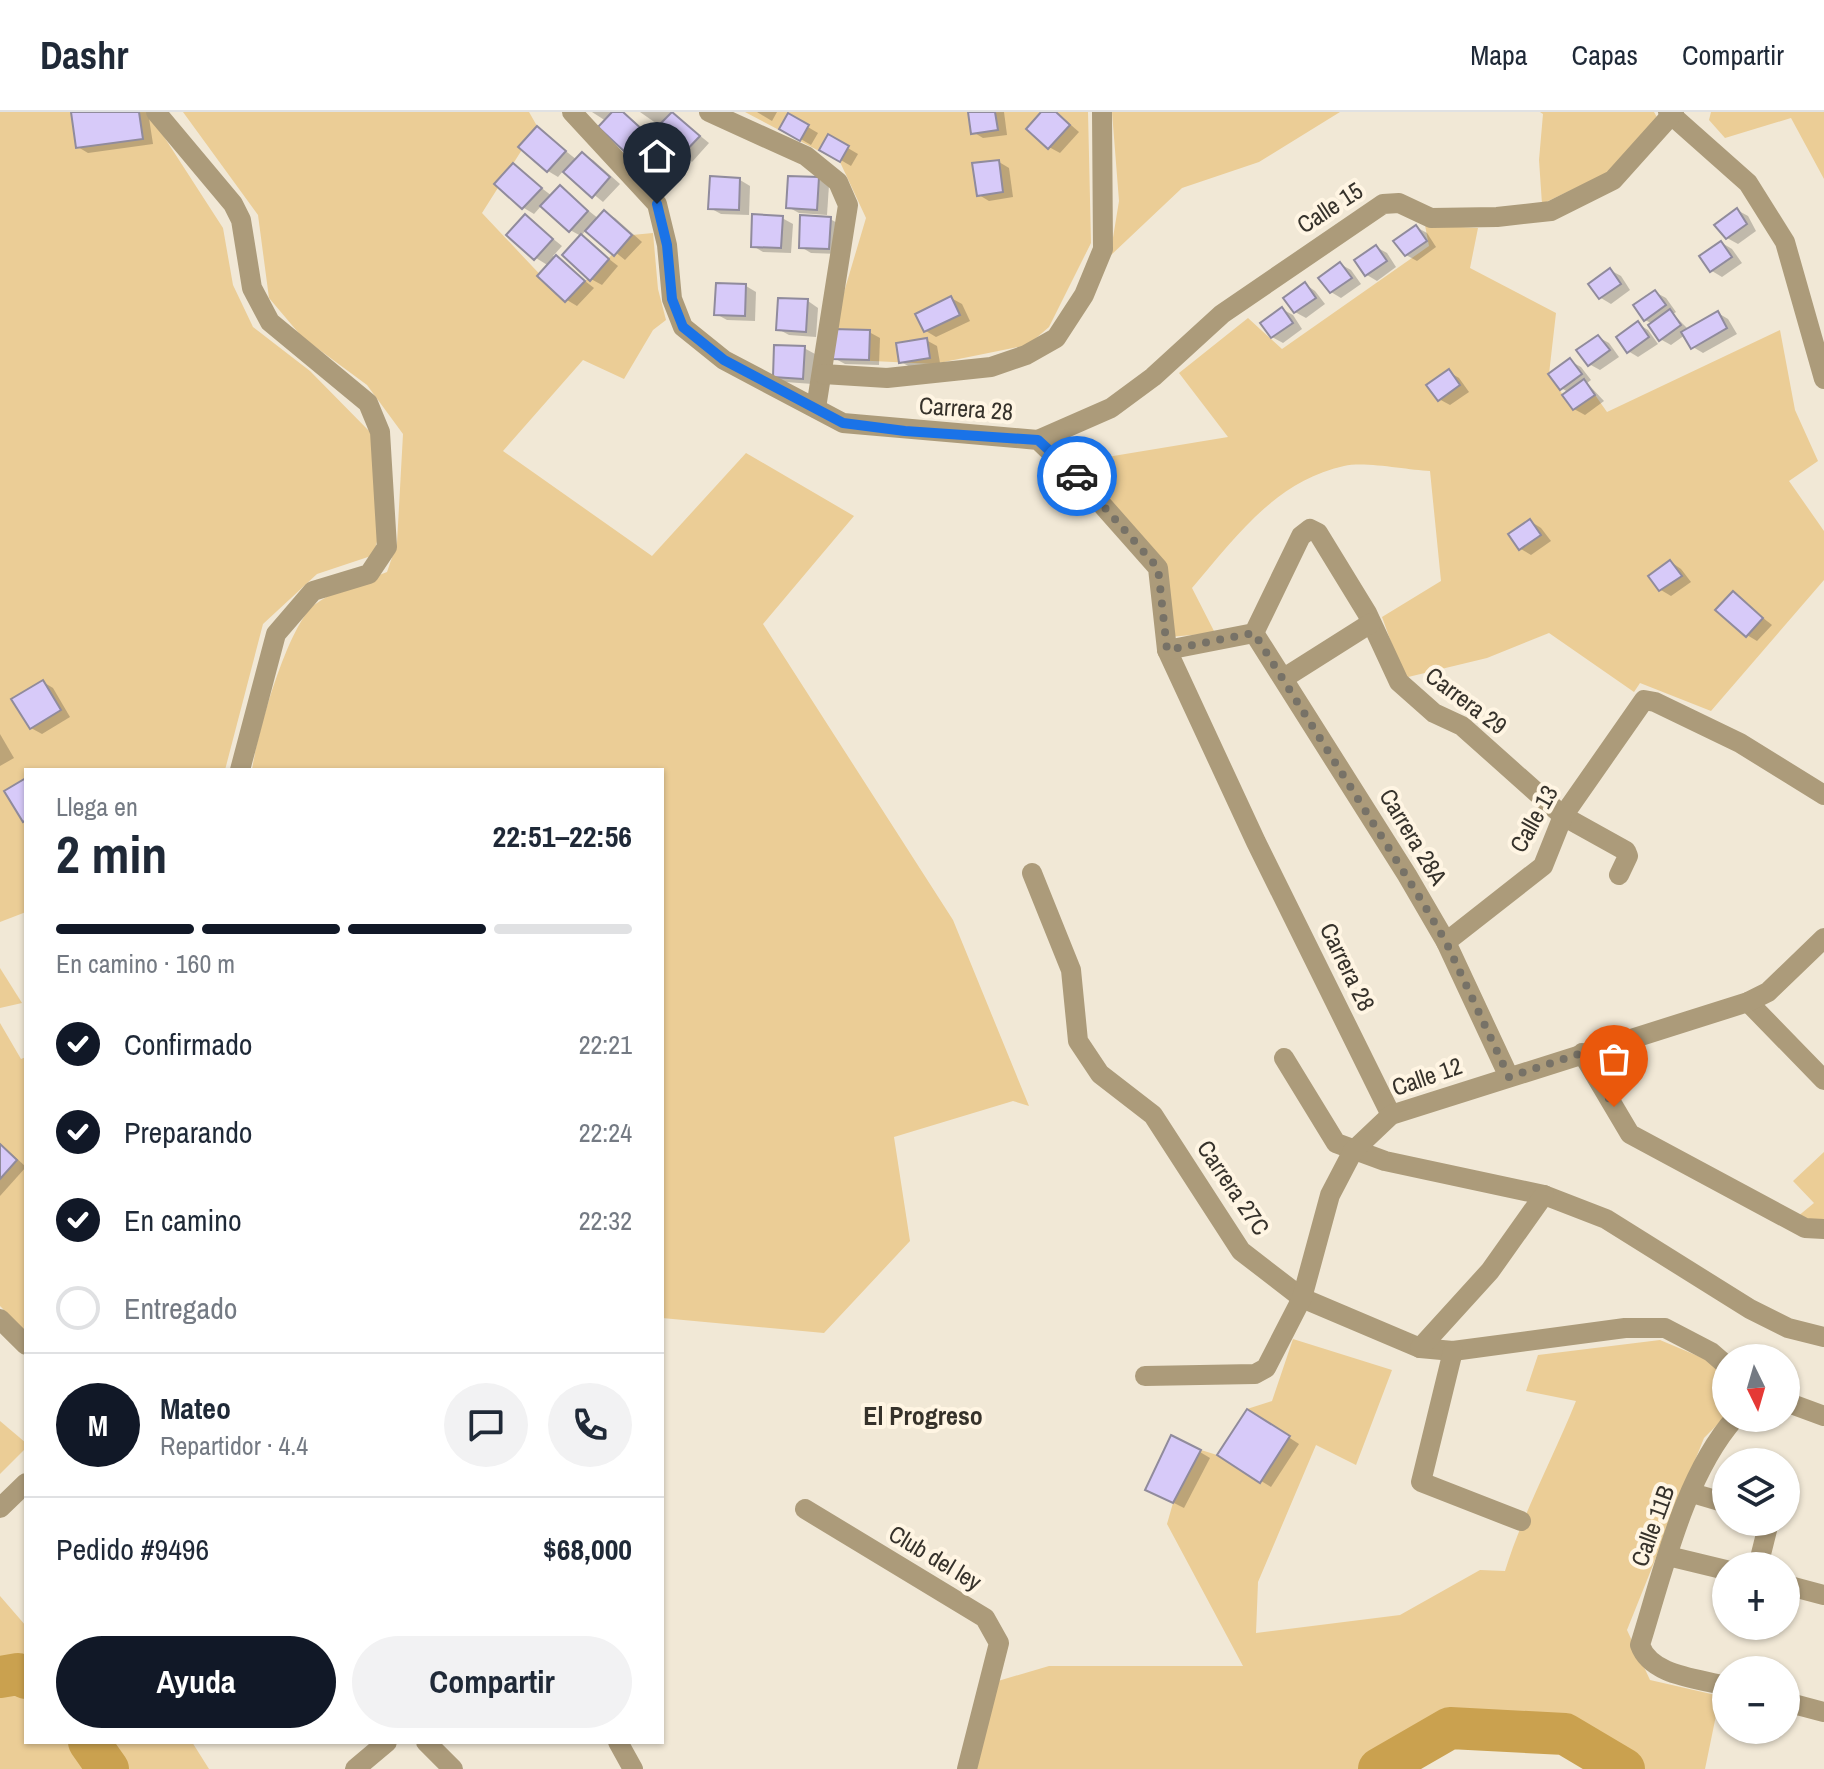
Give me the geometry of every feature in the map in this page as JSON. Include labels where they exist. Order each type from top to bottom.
[{"type":"street","points":[[156,112],[233,204],[241,220],[252,288],[270,322],[368,403],[380,432],[387,547],[369,574],[313,591],[276,634],[241,768]]},
{"type":"street","name":"Carrera 28","points":[[572,112],[657,204],[667,245],[672,299],[683,327],[724,360],[843,423],[905,431],[1038,440],[1068,466],[1158,568],[1167,650],[1256,842],[1391,1115]]},
{"type":"street","points":[[709,112],[806,156],[838,182],[848,205],[829,310],[823,374],[816,408]]},
{"type":"street","points":[[823,374],[887,378],[991,367],[1026,355],[1056,338],[1084,295],[1103,249],[1102,112]]},
{"type":"street","points":[[1671,114],[1748,183],[1785,242],[1824,379]]},
{"type":"street","name":"Calle 15","points":[[1038,440],[1111,408],[1153,377],[1222,314],[1383,204],[1399,203],[1431,218],[1497,217],[1551,211],[1613,180],[1671,114]]},
{"type":"street","name":"Carrera 29","points":[[1254,633],[1301,536],[1310,529],[1318,533],[1371,623],[1399,682],[1434,713],[1462,726],[1563,816],[1628,853],[1619,875]]},
{"type":"street","points":[[1284,678],[1371,623]]},
{"type":"street","points":[[1167,650],[1254,633]]},
{"type":"street","name":"Carrera 28A","points":[[1254,633],[1446,942],[1509,1077]]},
{"type":"street","name":"Calle 13","points":[[1446,942],[1543,866],[1563,816],[1644,700],[1655,702],[1740,743],[1824,795]]},
{"type":"street","name":"Carrera 27C","points":[[1032,873],[1071,970],[1078,1041],[1100,1074],[1153,1115],[1241,1251],[1302,1298],[1420,1348],[1453,1351],[1625,1328],[1665,1328],[1712,1353]]},
{"type":"street","name":"Calle 12","points":[[1145,1376],[1255,1374],[1266,1368],[1302,1298],[1330,1195],[1353,1151],[1391,1115],[1748,1002],[1768,992],[1824,938]]},
{"type":"street","points":[[1748,1002],[1824,1080]]},
{"type":"street","points":[[1582,1053],[1630,1134],[1805,1228],[1823,1230]]},
{"type":"street","points":[[1284,1058],[1336,1143],[1353,1151],[1544,1195],[1606,1219],[1750,1309],[1788,1328],[1824,1337]]},
{"type":"street","points":[[1420,1348],[1490,1271],[1544,1195]]},
{"type":"street","points":[[0,1319],[24,1343]]},
{"type":"street","points":[[1453,1351],[1421,1482],[1521,1521]]},
{"type":"street","points":[[1800,1407],[1824,1416]]},
{"type":"street","name":"Calle 11B","points":[[1712,1682],[1657,1668],[1645,1660],[1640,1645],[1692,1493],[1711,1445],[1723,1432]]},
{"type":"street","points":[[0,1508],[24,1485]]},
{"type":"street","points":[[1692,1493],[1712,1499]]},
{"type":"street","name":"Club del ley","points":[[805,1509],[985,1618],[999,1643],[967,1769]]},
{"type":"street","points":[[1668,1556],[1712,1567]]},
{"type":"street","points":[[1800,1589],[1824,1595]]},
{"type":"street","points":[[1800,1706],[1824,1712]]},
{"type":"street","points":[[355,1769],[385,1744]]},
{"type":"street","points":[[428,1744],[453,1769]]},
{"type":"street","points":[[619,1744],[633,1769]]},
{"type":"shaded area","points":[[0,112],[148,112],[223,228],[233,285],[253,327],[310,371],[374,436],[383,515],[374,555],[317,574],[263,624],[226,768],[24,768],[24,913],[0,922]]},
{"type":"shaded area","points":[[183,112],[529,112],[537,126],[482,213],[565,301],[632,235],[653,233],[658,289],[666,320],[653,330],[624,379],[583,360],[503,451],[652,556],[746,453],[854,516],[763,624],[953,920],[1029,1106],[1013,1101],[894,1137],[910,1241],[824,1333],[664,1318],[664,768],[252,768],[275,683],[304,617],[314,605],[331,595],[387,572],[397,543],[403,434],[367,385],[302,337],[269,298],[258,215]]},
{"type":"shaded area","points":[[745,112],[1088,112],[1091,243],[1049,327],[1028,345],[934,364],[832,359],[833,329],[866,218],[840,162]]},
{"type":"shaded area","points":[[1112,112],[1340,112],[1259,162],[1182,188],[1110,256],[1119,201]]},
{"type":"shaded area","points":[[1540,112],[1654,112],[1658,119],[1607,173],[1542,204],[1539,160],[1543,114]]},
{"type":"shaded area","points":[[1711,112],[1824,112],[1824,179],[1791,118],[1725,138],[1709,120]]},
{"type":"shaded area","points":[[1425,225],[1478,228],[1470,268],[1556,313],[1549,374],[1573,410],[1595,395],[1607,412],[1780,330],[1795,410],[1818,461],[1789,481],[1824,531],[1824,580],[1711,711],[1640,683],[1634,692],[1549,633],[1487,658],[1404,678],[1382,617],[1441,581],[1430,471],[1353,465],[1319,474],[1297,485],[1258,514],[1192,588],[1215,633],[1169,637],[1167,571],[1052,444],[1078,437],[1095,459],[1228,437],[1179,373],[1248,318],[1282,349],[1429,246]]},
{"type":"shaded area","points":[[0,968],[22,1003],[0,1008]]},
{"type":"shaded area","points":[[0,1023],[21,1059],[24,1058],[24,1330],[0,1306]]},
{"type":"shaded area","points":[[1824,1152],[1824,1226],[1797,1217],[1814,1203],[1793,1181]]},
{"type":"shaded area","points":[[1293,1339],[1392,1370],[1356,1465],[1316,1445],[1258,1582],[1256,1633],[1400,1615],[1480,1570],[1505,1571],[1529,1507],[1576,1401],[1526,1391],[1538,1355],[1660,1340],[1712,1365],[1712,1430],[1704,1438],[1627,1630],[1650,1680],[1712,1694],[1712,1735],[1705,1769],[1640,1769],[1563,1719],[1451,1715],[1359,1769],[974,1769],[998,1681],[1049,1666],[1243,1666],[1167,1524],[1173,1503],[1201,1450],[1217,1455],[1259,1482],[1290,1436],[1247,1409],[1272,1401]]},
{"type":"shaded area","points":[[0,1421],[24,1441],[24,1450],[0,1474]]},
{"type":"shaded area","points":[[0,1596],[24,1624],[24,1744],[193,1744],[209,1769],[0,1769]]},
{"type":"building","points":[[71,112],[139,112],[143,139],[76,148]]},
{"type":"building","points":[[612,112],[623,112],[645,132],[626,153],[598,127]]},
{"type":"building","points":[[672,112],[700,136],[680,157],[652,132]]},
{"type":"building","points":[[968,112],[995,112],[998,130],[971,134]]},
{"type":"building","points":[[1041,112],[1056,112],[1070,125],[1048,149],[1026,129]]},
{"type":"building","points":[[788,113],[809,125],[800,141],[779,129]]},
{"type":"building","points":[[537,126],[566,151],[547,172],[518,147]]},
{"type":"building","points":[[828,134],[849,146],[840,162],[819,150]]},
{"type":"building","points":[[582,152],[610,177],[592,198],[563,172]]},
{"type":"building","points":[[999,160],[1003,192],[977,196],[972,163]]},
{"type":"building","points":[[513,163],[542,188],[522,209],[494,184]]},
{"type":"building","points":[[710,176],[740,178],[739,210],[708,209]]},
{"type":"building","points":[[788,176],[819,177],[817,210],[786,208]]},
{"type":"building","points":[[560,185],[588,211],[569,232],[540,206]]},
{"type":"building","points":[[1737,208],[1747,224],[1726,239],[1714,225]]},
{"type":"building","points":[[604,210],[632,235],[614,256],[585,231]]},
{"type":"building","points":[[525,214],[553,239],[534,260],[506,235]]},
{"type":"building","points":[[752,214],[783,216],[781,248],[751,247]]},
{"type":"building","points":[[800,215],[831,217],[829,249],[799,248]]},
{"type":"building","points":[[1416,225],[1427,241],[1405,256],[1393,241]]},
{"type":"building","points":[[581,234],[609,259],[590,281],[562,255]]},
{"type":"building","points":[[1721,241],[1732,257],[1710,272],[1699,256]]},
{"type":"building","points":[[1376,245],[1387,261],[1365,276],[1354,260]]},
{"type":"building","points":[[556,255],[585,281],[565,302],[537,276]]},
{"type":"building","points":[[1340,262],[1352,278],[1330,293],[1318,278]]},
{"type":"building","points":[[1610,268],[1621,284],[1599,299],[1588,284]]},
{"type":"building","points":[[1305,282],[1316,298],[1294,313],[1283,298]]},
{"type":"building","points":[[716,283],[746,284],[745,316],[714,315]]},
{"type":"building","points":[[1655,290],[1666,305],[1644,321],[1633,305]]},
{"type":"building","points":[[951,296],[960,315],[924,332],[915,314]]},
{"type":"building","points":[[778,298],[808,299],[806,332],[776,330]]},
{"type":"building","points":[[1282,307],[1293,323],[1271,338],[1260,323]]},
{"type":"building","points":[[1670,309],[1681,325],[1659,341],[1648,325]]},
{"type":"building","points":[[1718,311],[1727,328],[1691,349],[1681,332]]},
{"type":"building","points":[[1638,321],[1649,337],[1627,353],[1616,337]]},
{"type":"building","points":[[833,329],[870,330],[869,360],[832,359]]},
{"type":"building","points":[[1598,335],[1610,350],[1588,366],[1576,350]]},
{"type":"building","points":[[927,338],[930,358],[899,363],[896,343]]},
{"type":"building","points":[[774,345],[805,346],[803,379],[773,377]]},
{"type":"building","points":[[1570,358],[1582,374],[1560,390],[1548,374]]},
{"type":"building","points":[[1449,369],[1460,385],[1438,401],[1426,385]]},
{"type":"building","points":[[1584,379],[1595,395],[1573,410],[1562,395]]},
{"type":"building","points":[[1530,519],[1541,535],[1519,550],[1508,534]]},
{"type":"building","points":[[1670,560],[1682,576],[1659,591],[1648,576]]},
{"type":"building","points":[[1733,591],[1763,618],[1746,637],[1715,610]]},
{"type":"building","points":[[43,680],[61,710],[30,729],[11,699]]},
{"type":"building","points":[[24,779],[23,822],[4,791]]},
{"type":"building","points":[[0,1144],[17,1160],[0,1179]]},
{"type":"building","points":[[1247,1409],[1290,1436],[1260,1483],[1217,1455]]},
{"type":"building","points":[[1171,1435],[1201,1450],[1173,1503],[1145,1490]]},
{"type":"waterway","points":[[0,1677],[18,1674],[24,1677]]},
{"type":"waterway","points":[[1379,1769],[1450,1728],[1565,1734],[1624,1769]]},
{"type":"waterway","points":[[90,1744],[108,1769]]},
{"type":"way so far","points":[[1077,476],[1158,568],[1167,650],[1254,633],[1446,942],[1509,1077],[1582,1053],[1614,1107]]},
{"type":"district","name":"El Progreso","points":[[923,1416]]},
{"type":"route","points":[[657,204],[667,245],[672,299],[683,327],[724,360],[843,423],[905,431],[1038,440],[1077,476]]}]
